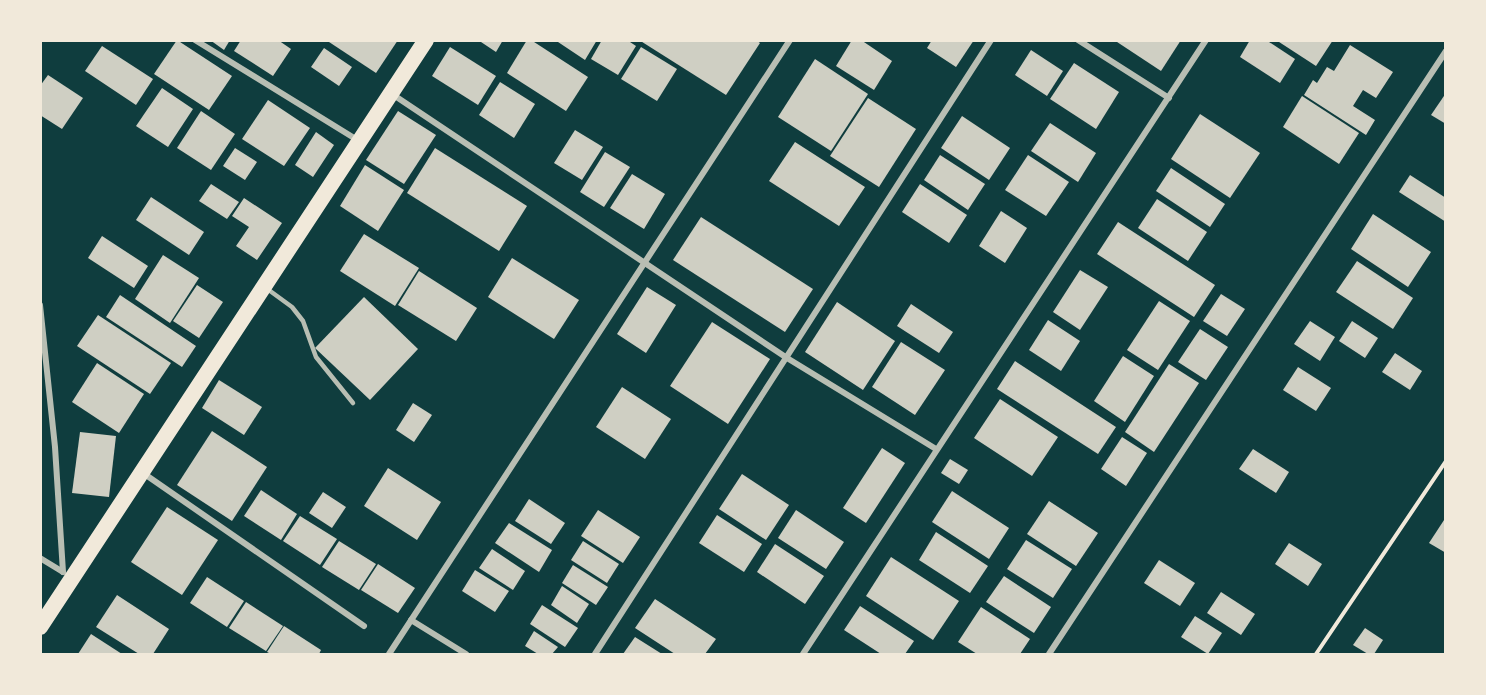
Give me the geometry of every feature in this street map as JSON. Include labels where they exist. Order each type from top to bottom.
[{"type":"highway","points":[[40,627],[68,575],[85,560],[426,40]]},
{"type":"street","points":[[195,40],[360,142]]},
{"type":"street","points":[[389,654],[790,40]]},
{"type":"street","points":[[595,654],[991,40]]},
{"type":"street","points":[[1078,40],[1169,99]]},
{"type":"street","points":[[803,654],[1206,40]]},
{"type":"street","points":[[1049,654],[1446,51]]},
{"type":"street","points":[[391,94],[787,358],[936,449]]},
{"type":"street","points":[[40,305],[68,575]]},
{"type":"street","points":[[143,472],[364,626]]},
{"type":"street","points":[[40,558],[68,575]]},
{"type":"street","points":[[411,620],[466,654]]},
{"type":"lane","points":[[264,287],[292,307],[303,321],[316,357],[353,403]]},
{"type":"path","points":[[1316,654],[1446,461]]},
{"type":"building","points":[[177,40],[232,76],[209,110],[154,74]]},
{"type":"building","points":[[210,40],[230,40],[224,50]]},
{"type":"building","points":[[241,40],[278,40],[291,49],[273,76],[234,51]]},
{"type":"building","points":[[326,40],[398,40],[376,73]]},
{"type":"building","points":[[478,40],[503,40],[496,52]]},
{"type":"building","points":[[527,40],[531,40],[588,77],[566,111],[507,73]]},
{"type":"building","points":[[555,40],[597,40],[585,60]]},
{"type":"building","points":[[602,40],[627,40],[636,46],[618,75],[591,59]]},
{"type":"building","points":[[639,40],[756,40],[760,43],[726,95]]},
{"type":"building","points":[[852,40],[861,40],[892,61],[874,90],[836,66]]},
{"type":"building","points":[[932,40],[974,40],[956,67],[927,48]]},
{"type":"building","points":[[1114,40],[1181,40],[1161,71]]},
{"type":"building","points":[[1250,40],[1266,40],[1295,59],[1280,83],[1240,57]]},
{"type":"building","points":[[1276,40],[1333,40],[1316,66]]},
{"type":"building","points":[[1350,45],[1393,72],[1376,98],[1363,90],[1353,106],[1375,120],[1366,135],[1304,95],[1313,80],[1317,83],[1327,67],[1334,71]]},
{"type":"building","points":[[102,46],[153,79],[136,105],[85,71]]},
{"type":"building","points":[[450,47],[496,76],[478,105],[432,76]]},
{"type":"building","points":[[641,47],[677,69],[657,101],[621,79]]},
{"type":"building","points":[[324,48],[352,67],[339,86],[311,67]]},
{"type":"building","points":[[1031,50],[1063,71],[1047,96],[1015,75]]},
{"type":"building","points":[[815,59],[868,94],[831,151],[778,117]]},
{"type":"building","points":[[1074,63],[1119,92],[1096,129],[1050,99]]},
{"type":"building","points":[[48,75],[83,98],[62,129],[40,115],[40,86]]},
{"type":"building","points":[[500,82],[535,104],[514,138],[479,115]]},
{"type":"building","points":[[162,88],[193,109],[168,147],[136,126]]},
{"type":"building","points":[[1446,93],[1446,124],[1431,115]]},
{"type":"building","points":[[1302,96],[1359,133],[1339,164],[1283,127]]},
{"type":"building","points":[[868,98],[916,129],[879,187],[830,156]]},
{"type":"building","points":[[268,100],[310,128],[284,166],[242,139]]},
{"type":"building","points":[[201,111],[235,134],[211,170],[177,148]]},
{"type":"building","points":[[398,111],[436,135],[404,184],[366,160]]},
{"type":"building","points":[[1200,114],[1260,153],[1230,198],[1171,159]]},
{"type":"building","points":[[962,116],[1010,148],[989,180],[941,148]]},
{"type":"building","points":[[1050,123],[1096,153],[1078,182],[1031,151]]},
{"type":"building","points":[[575,130],[603,147],[582,180],[554,163]]},
{"type":"building","points":[[316,132],[334,145],[313,177],[295,165]]},
{"type":"building","points":[[795,142],[865,187],[839,226],[769,181]]},
{"type":"building","points":[[235,148],[257,162],[245,180],[223,166]]},
{"type":"building","points":[[435,148],[527,206],[499,251],[407,193]]},
{"type":"building","points":[[605,152],[630,167],[604,207],[580,192]]},
{"type":"building","points":[[940,155],[985,184],[968,210],[924,180]]},
{"type":"building","points":[[1028,155],[1069,182],[1046,216],[1005,190]]},
{"type":"building","points":[[365,165],[404,190],[378,231],[340,206]]},
{"type":"building","points":[[1171,168],[1225,204],[1210,227],[1156,191]]},
{"type":"building","points":[[632,174],[665,194],[644,229],[610,208]]},
{"type":"building","points":[[1410,175],[1446,198],[1446,222],[1399,192]]},
{"type":"building","points":[[211,184],[239,202],[227,219],[199,201]]},
{"type":"building","points":[[920,184],[967,215],[949,243],[902,212]]},
{"type":"building","points":[[151,197],[204,232],[189,255],[136,220]]},
{"type":"building","points":[[244,198],[282,223],[257,260],[236,246],[249,227],[232,216]]},
{"type":"building","points":[[1157,199],[1207,232],[1188,261],[1138,228]]},
{"type":"building","points":[[1001,211],[1027,228],[1005,263],[979,246]]},
{"type":"building","points":[[1373,214],[1431,252],[1408,287],[1351,249]]},
{"type":"building","points":[[701,217],[813,289],[785,332],[673,260]]},
{"type":"building","points":[[1118,222],[1215,285],[1194,317],[1097,254]]},
{"type":"building","points":[[364,234],[419,268],[395,306],[340,271]]},
{"type":"building","points":[[102,236],[148,266],[134,288],[88,258]]},
{"type":"building","points":[[163,255],[199,278],[170,323],[135,299]]},
{"type":"building","points":[[512,258],[579,300],[554,339],[488,297]]},
{"type":"building","points":[[1357,261],[1413,298],[1393,329],[1336,292]]},
{"type":"building","points":[[1080,270],[1108,287],[1080,330],[1053,312]]},
{"type":"building","points":[[419,271],[477,308],[456,341],[398,305]]},
{"type":"building","points":[[197,285],[223,302],[199,338],[173,321]]},
{"type":"building","points":[[647,287],[676,305],[646,353],[617,334]]},
{"type":"building","points":[[1221,294],[1245,309],[1227,336],[1203,321]]},
{"type":"building","points":[[120,295],[196,346],[182,367],[106,317]]},
{"type":"building","points":[[364,297],[418,349],[370,400],[315,348]]},
{"type":"building","points":[[1159,301],[1190,321],[1158,370],[1127,350]]},
{"type":"building","points":[[837,302],[895,341],[863,390],[805,352]]},
{"type":"building","points":[[911,304],[953,332],[939,353],[897,326]]},
{"type":"building","points":[[98,315],[171,363],[150,394],[77,346]]},
{"type":"building","points":[[1048,320],[1080,341],[1061,371],[1029,350]]},
{"type":"building","points":[[1310,321],[1335,337],[1320,361],[1294,344]]},
{"type":"building","points":[[1352,321],[1378,338],[1365,358],[1339,341]]},
{"type":"building","points":[[712,322],[770,359],[728,424],[670,386]]},
{"type":"building","points":[[1200,329],[1228,347],[1206,380],[1178,362]]},
{"type":"building","points":[[901,342],[945,370],[915,415],[872,387]]},
{"type":"building","points":[[1395,353],[1422,371],[1410,390],[1382,372]]},
{"type":"building","points":[[1123,356],[1154,376],[1125,422],[1094,401]]},
{"type":"building","points":[[1015,361],[1116,427],[1098,454],[997,389]]},
{"type":"building","points":[[97,363],[144,394],[119,433],[72,402]]},
{"type":"building","points":[[1169,364],[1199,383],[1154,452],[1125,432]]},
{"type":"building","points":[[1298,367],[1331,388],[1316,411],[1283,390]]},
{"type":"building","points":[[219,380],[262,407],[244,435],[202,408]]},
{"type":"building","points":[[622,387],[671,419],[645,459],[596,427]]},
{"type":"building","points":[[1000,399],[1058,437],[1032,476],[974,438]]},
{"type":"building","points":[[413,403],[432,415],[414,442],[396,430]]},
{"type":"building","points":[[212,431],[267,467],[232,521],[177,485]]},
{"type":"building","points":[[80,432],[116,436],[109,497],[72,493]]},
{"type":"building","points":[[1122,437],[1147,453],[1126,486],[1101,469]]},
{"type":"building","points":[[882,448],[905,463],[866,523],[843,508]]},
{"type":"building","points":[[1253,449],[1289,472],[1276,493],[1239,469]]},
{"type":"building","points":[[950,459],[968,470],[959,484],[941,473]]},
{"type":"building","points":[[388,468],[441,502],[417,540],[364,506]]},
{"type":"building","points":[[742,474],[789,505],[766,540],[719,509]]},
{"type":"building","points":[[261,490],[297,514],[281,540],[244,516]]},
{"type":"building","points":[[952,491],[1009,528],[989,559],[932,522]]},
{"type":"building","points":[[323,492],[346,507],[332,528],[309,513]]},
{"type":"building","points":[[529,499],[565,523],[551,544],[515,521]]},
{"type":"building","points":[[1049,501],[1098,533],[1076,566],[1027,534]]},
{"type":"building","points":[[167,507],[218,540],[182,595],[131,562]]},
{"type":"building","points":[[598,510],[640,537],[623,563],[581,536]]},
{"type":"building","points":[[796,510],[844,542],[826,569],[778,538]]},
{"type":"building","points":[[717,515],[762,544],[744,572],[699,543]]},
{"type":"building","points":[[300,516],[337,539],[320,565],[283,541]]},
{"type":"building","points":[[1446,517],[1446,553],[1429,543]]},
{"type":"building","points":[[509,523],[552,550],[539,572],[495,543]]},
{"type":"building","points":[[936,532],[988,566],[970,593],[919,560]]},
{"type":"building","points":[[1026,540],[1072,569],[1053,598],[1007,569]]},
{"type":"building","points":[[339,541],[376,564],[359,590],[322,567]]},
{"type":"building","points":[[583,541],[619,564],[607,583],[571,560]]},
{"type":"building","points":[[1289,543],[1322,564],[1308,586],[1275,564]]},
{"type":"building","points":[[775,544],[824,576],[805,604],[757,572]]},
{"type":"building","points":[[492,549],[525,571],[513,590],[479,568]]},
{"type":"building","points":[[891,557],[959,601],[933,640],[866,596]]},
{"type":"building","points":[[1159,560],[1195,583],[1180,606],[1144,583]]},
{"type":"building","points":[[378,564],[415,588],[398,613],[361,590]]},
{"type":"building","points":[[573,565],[608,587],[596,605],[562,583]]},
{"type":"building","points":[[475,570],[509,591],[495,612],[462,591]]},
{"type":"building","points":[[1004,576],[1051,607],[1034,633],[986,602]]},
{"type":"building","points":[[207,577],[244,601],[227,627],[190,603]]},
{"type":"building","points":[[562,586],[589,604],[577,623],[551,605]]},
{"type":"building","points":[[1221,592],[1255,614],[1241,635],[1207,613]]},
{"type":"building","points":[[117,595],[169,629],[153,654],[139,654],[96,627]]},
{"type":"building","points":[[655,599],[716,639],[705,654],[675,654],[635,628]]},
{"type":"building","points":[[246,602],[283,626],[266,651],[229,628]]},
{"type":"building","points":[[542,605],[578,628],[565,647],[530,624]]},
{"type":"building","points":[[860,606],[914,641],[905,654],[881,654],[844,630]]},
{"type":"building","points":[[981,607],[1030,639],[1020,654],[977,654],[958,642]]},
{"type":"building","points":[[1195,616],[1222,633],[1208,654],[1181,637]]},
{"type":"building","points":[[284,626],[321,650],[319,654],[271,654],[267,652]]},
{"type":"building","points":[[1365,628],[1383,640],[1374,654],[1368,654],[1353,645]]},
{"type":"building","points":[[534,631],[558,647],[552,654],[538,654],[525,646]]},
{"type":"building","points":[[91,634],[122,654],[78,654]]},
{"type":"building","points":[[635,637],[662,654],[623,654]]}]
